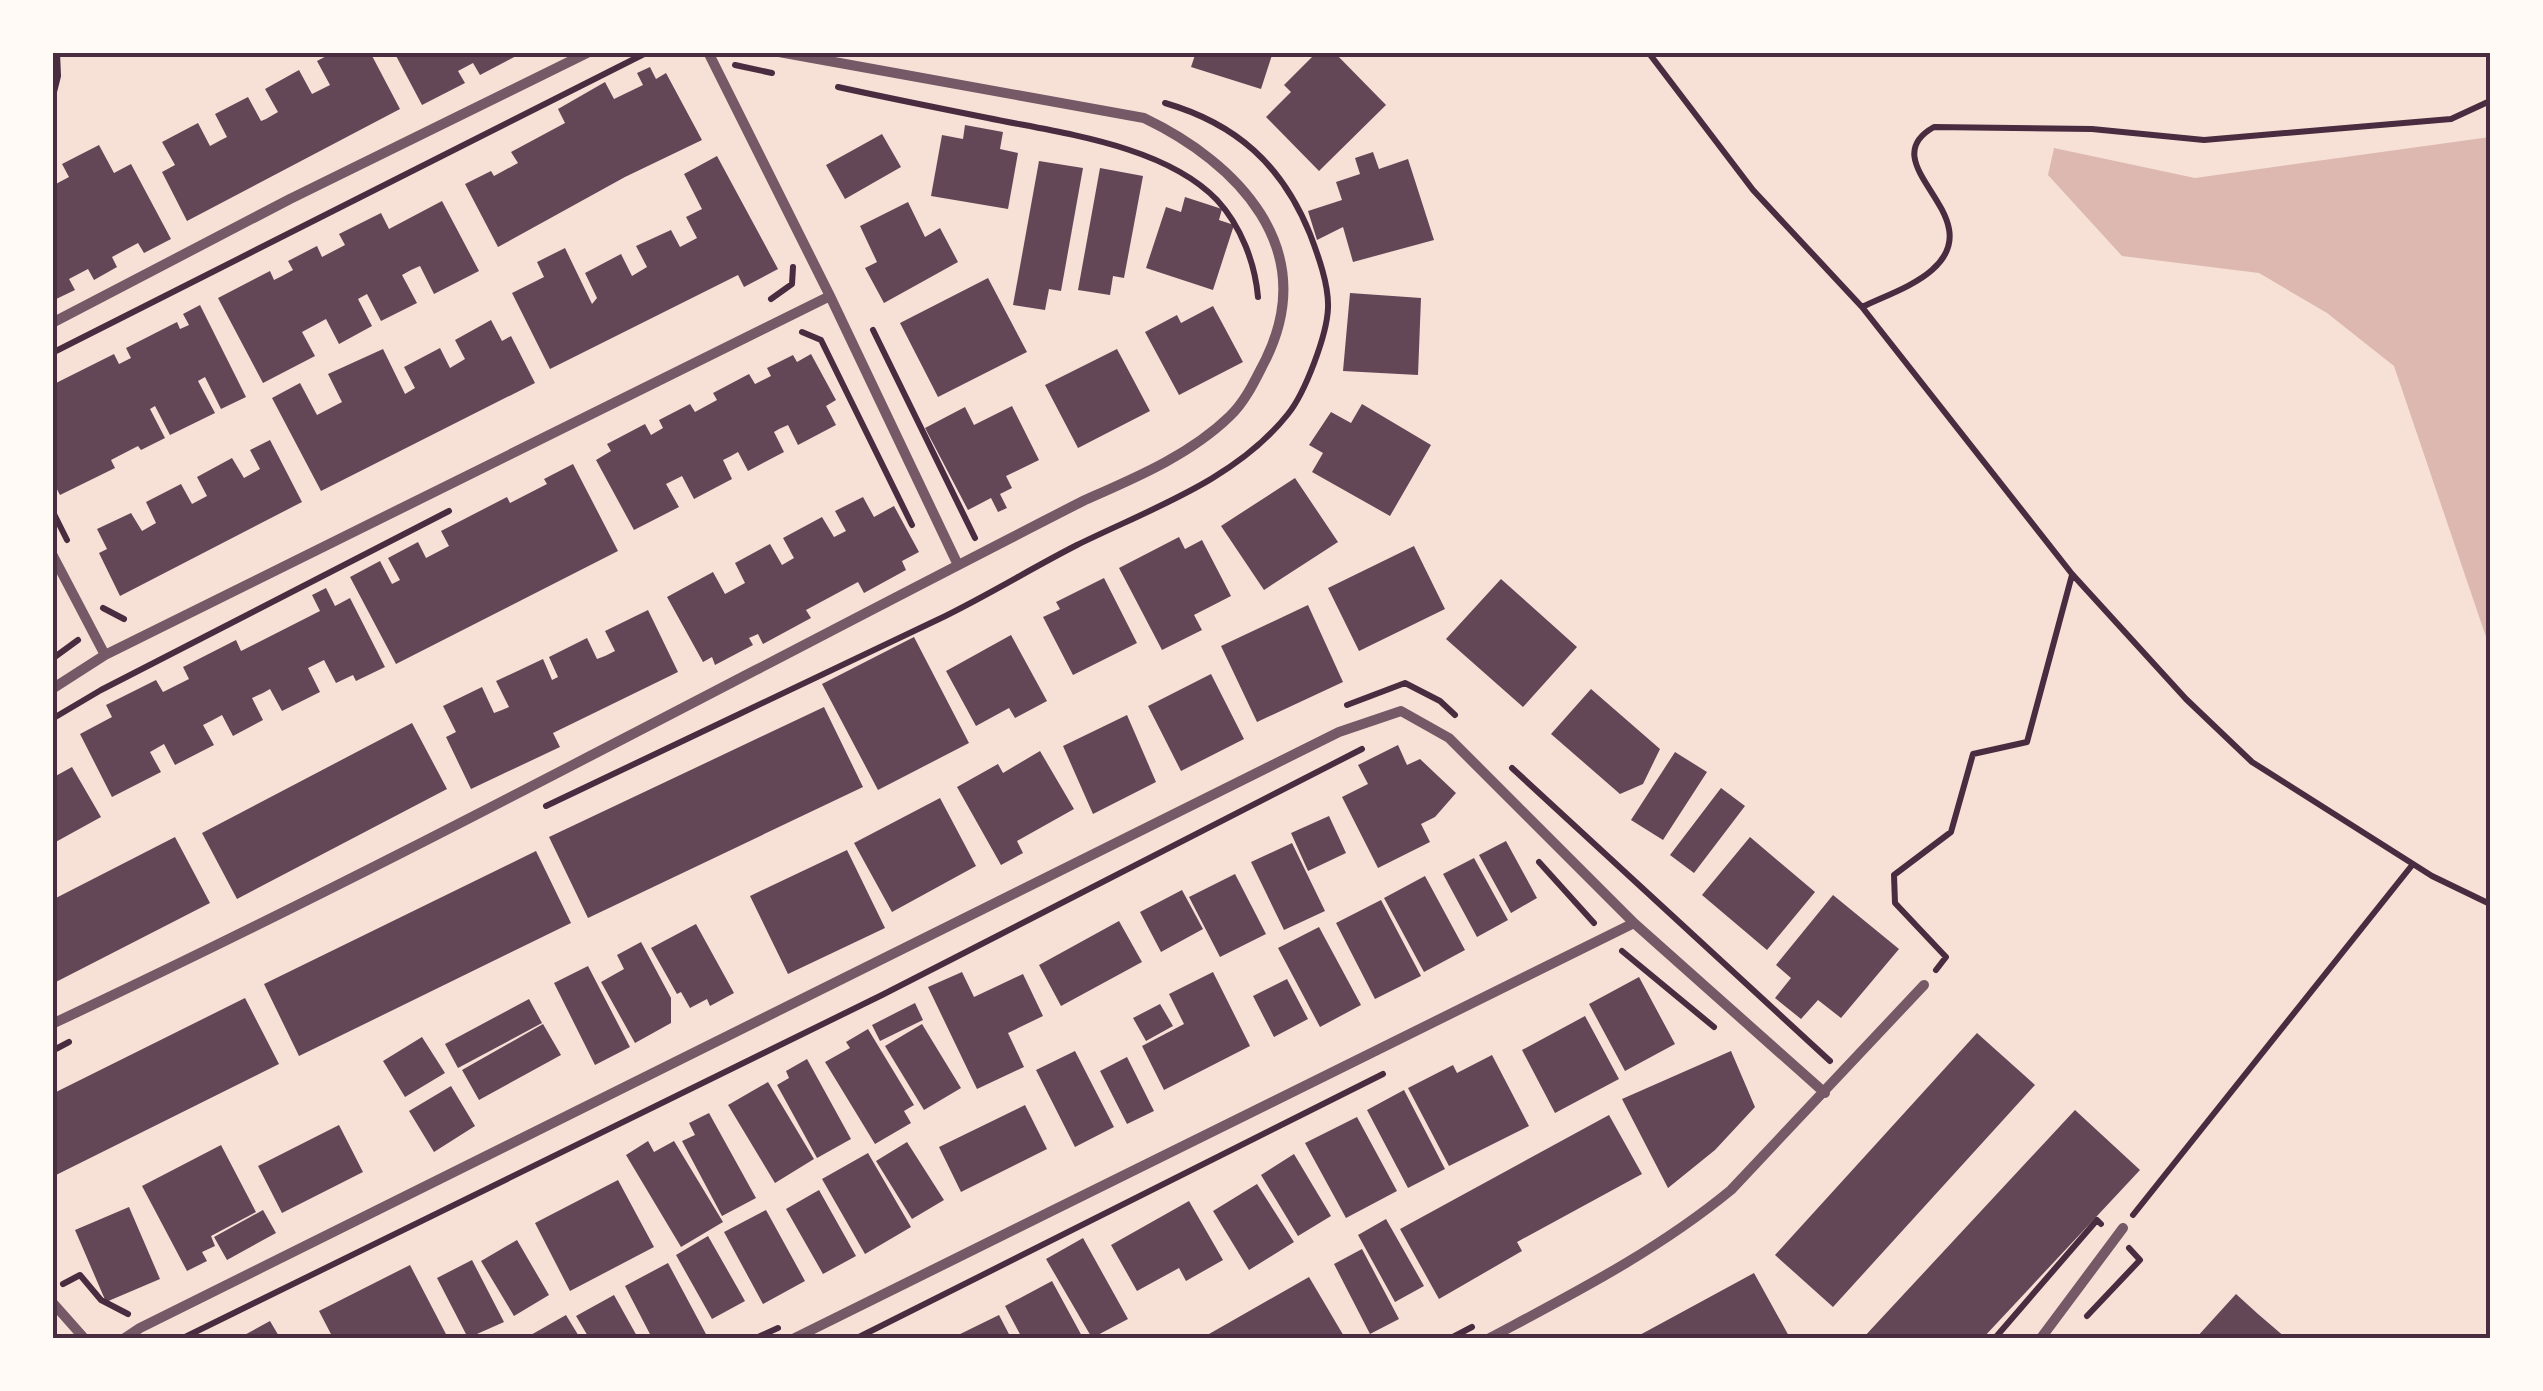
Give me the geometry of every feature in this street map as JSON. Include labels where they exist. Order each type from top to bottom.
[{"type":"street","points":[[52,324],[290,199],[590,52]]},
{"type":"street","points":[[52,1024],[239,935],[1085,500],[1153,470],[1230,416],[1252,386],[1276,336],[1282,280],[1273,240],[1254,202],[1229,173],[1197,146],[1144,118],[780,52]]},
{"type":"street","points":[[710,57],[958,565]]},
{"type":"street","points":[[52,690],[106,655],[830,296]]},
{"type":"street","points":[[52,554],[106,655]]},
{"type":"street","points":[[125,1338],[1322,740],[1402,712],[1449,738],[1634,923],[1825,1093]]},
{"type":"street","points":[[795,1338],[1634,923]]},
{"type":"street","points":[[1490,1338],[1636,1260],[1731,1190],[1924,985]]},
{"type":"street","points":[[2040,1338],[2120,1232]]},
{"type":"street","points":[[52,1302],[84,1338]]},
{"type":"path","points":[[52,353],[648,52]]},
{"type":"path","points":[[1648,52],[1753,190],[1862,307],[2072,574],[2186,700],[2252,762],[2413,864],[2490,904]]},
{"type":"path","points":[[52,100],[58,76],[56,53]]},
{"type":"path","points":[[710,57],[777,74]]},
{"type":"path","points":[[831,86],[1092,139],[1172,166],[1216,199],[1236,226],[1256,272],[1259,301]]},
{"type":"path","points":[[532,813],[940,619],[1076,546],[1175,499],[1219,475],[1290,412],[1316,354],[1328,307],[1318,253],[1297,202],[1268,161],[1224,126],[1150,100]]},
{"type":"path","points":[[1862,307],[1930,272],[1947,249],[1949,220],[1918,173],[1913,156],[1919,138],[1934,128],[2092,129],[2204,140],[2451,119],[2490,102]]},
{"type":"path","points":[[768,301],[792,284],[794,259]]},
{"type":"path","points":[[795,331],[811,333],[821,340],[914,528]]},
{"type":"path","points":[[52,718],[451,510]]},
{"type":"path","points":[[951,552],[992,532]]},
{"type":"path","points":[[1924,985],[1946,957],[1895,902],[1894,875],[1951,832],[1974,754],[2027,742],[2072,574]]},
{"type":"path","points":[[52,659],[74,642],[124,619]]},
{"type":"path","points":[[1336,710],[1405,682],[1440,701],[1468,726]]},
{"type":"path","points":[[183,1338],[882,996],[1377,743]]},
{"type":"path","points":[[1510,765],[1842,1072]]},
{"type":"path","points":[[1534,856],[1595,924]]},
{"type":"path","points":[[1995,1338],[2097,1220],[2120,1232],[2413,864]]},
{"type":"path","points":[[1622,952],[1650,935]]},
{"type":"path","points":[[52,1051],[74,1039]]},
{"type":"path","points":[[857,1338],[1392,1070]]},
{"type":"path","points":[[52,1289],[80,1275],[101,1300],[134,1317],[140,1328]]},
{"type":"shaded area","points":[[2490,137],[2490,640],[2394,366],[2327,313],[2259,273],[2122,256],[2048,175],[2054,148],[2195,178]]},
{"type":"building","points":[[334,52],[370,52],[400,109],[187,221],[162,172],[175,165],[162,142],[198,123],[210,146],[227,137],[215,114],[248,97],[261,121],[266,119],[278,112],[265,89],[299,70],[312,94],[330,85],[317,61]]},
{"type":"building","points":[[394,52],[524,52],[480,75],[473,63],[458,71],[465,83],[422,105]]},
{"type":"building","points":[[1196,52],[1273,52],[1261,89],[1191,67]]},
{"type":"building","points":[[1317,52],[1334,52],[1386,105],[1319,171],[1266,117],[1291,92],[1284,85]]},
{"type":"building","points":[[650,67],[656,79],[666,73],[702,140],[498,247],[465,184],[491,171],[494,176],[518,163],[511,152],[565,123],[558,109],[605,82],[614,99],[643,85],[637,73]]},
{"type":"building","points":[[965,125],[1003,132],[1000,149],[1018,153],[1008,209],[931,196],[942,135],[963,139]]},
{"type":"building","points":[[882,134],[901,167],[845,199],[826,165]]},
{"type":"building","points":[[99,145],[114,173],[131,164],[171,239],[144,253],[138,243],[112,257],[117,267],[94,280],[88,269],[69,279],[75,290],[52,301],[52,186],[69,177],[62,164]]},
{"type":"building","points":[[1373,152],[1379,169],[1408,159],[1434,240],[1353,262],[1343,227],[1317,240],[1308,211],[1342,200],[1336,182],[1360,174],[1355,158]]},
{"type":"building","points":[[717,156],[778,269],[744,287],[738,275],[550,369],[512,293],[544,277],[537,262],[565,248],[592,304],[597,298],[585,273],[621,254],[632,276],[647,267],[636,246],[671,230],[680,247],[697,238],[686,217],[702,209],[684,174]]},
{"type":"building","points":[[1039,161],[1083,168],[1061,291],[1049,289],[1045,310],[1013,305]]},
{"type":"building","points":[[1100,168],[1143,176],[1124,278],[1113,276],[1110,295],[1078,290]]},
{"type":"building","points":[[1185,197],[1222,209],[1219,220],[1234,225],[1213,290],[1146,268],[1166,207],[1181,212]]},
{"type":"building","points":[[442,201],[479,271],[434,294],[420,266],[411,270],[402,275],[417,303],[381,321],[367,294],[358,299],[372,326],[339,344],[326,319],[302,332],[315,356],[263,383],[218,298],[270,271],[274,280],[282,276],[293,270],[288,261],[317,246],[322,257],[345,245],[339,234],[381,213],[389,229]]},
{"type":"building","points":[[908,202],[925,237],[940,228],[958,262],[884,303],[865,268],[877,262],[860,226]]},
{"type":"building","points":[[988,278],[1027,352],[938,397],[900,323]]},
{"type":"building","points":[[1350,293],[1421,298],[1418,375],[1343,371]]},
{"type":"building","points":[[200,305],[246,397],[221,409],[205,377],[198,381],[215,413],[170,435],[155,406],[150,409],[165,438],[111,460],[115,468],[60,495],[52,480],[52,385],[114,354],[119,364],[131,358],[126,348],[177,322],[180,329],[189,325],[183,314]]},
{"type":"building","points":[[1213,306],[1243,362],[1179,395],[1145,332],[1177,315],[1181,323]]},
{"type":"building","points":[[491,320],[502,341],[511,336],[535,383],[321,491],[272,398],[300,383],[317,415],[342,402],[328,374],[383,349],[405,394],[415,388],[404,367],[440,348],[450,368],[465,359],[455,340]]},
{"type":"building","points":[[1117,349],[1150,411],[1078,448],[1045,385]]},
{"type":"building","points":[[811,354],[836,400],[826,406],[836,425],[798,445],[788,425],[779,429],[774,432],[784,452],[748,471],[738,452],[723,460],[732,479],[694,499],[682,476],[666,484],[679,507],[634,530],[596,460],[611,451],[607,444],[645,424],[651,435],[663,428],[659,420],[690,404],[695,412],[717,400],[713,393],[749,374],[755,384],[771,376],[767,368],[793,355],[797,362]]},
{"type":"building","points":[[1362,404],[1431,445],[1390,516],[1312,472],[1323,453],[1309,445],[1331,412],[1351,423]]},
{"type":"building","points":[[1012,406],[1039,460],[1006,476],[1012,488],[1000,494],[1007,508],[998,512],[991,498],[968,510],[925,428],[965,407],[974,425]]},
{"type":"building","points":[[270,440],[302,502],[120,596],[99,553],[107,549],[97,529],[131,513],[142,531],[156,523],[146,502],[181,484],[192,504],[207,496],[197,477],[232,458],[244,478],[260,469],[250,450]]},
{"type":"building","points":[[573,464],[618,551],[396,664],[350,577],[380,561],[392,584],[400,580],[388,558],[418,542],[426,558],[449,546],[441,531],[507,497],[510,503],[547,484],[544,479]]},
{"type":"building","points":[[1295,478],[1338,542],[1264,590],[1221,526]]},
{"type":"building","points":[[863,497],[874,517],[894,506],[919,552],[902,561],[906,570],[864,593],[858,582],[806,610],[811,618],[763,644],[758,634],[749,638],[753,645],[715,665],[712,657],[703,662],[667,597],[713,572],[725,594],[745,583],[735,563],[770,544],[782,565],[794,558],[783,538],[822,517],[834,537],[846,531],[835,511]]},
{"type":"building","points":[[1179,537],[1185,549],[1202,540],[1231,596],[1194,615],[1202,630],[1162,650],[1119,568]]},
{"type":"building","points":[[1414,546],[1445,609],[1359,651],[1328,588]]},
{"type":"building","points":[[1104,578],[1137,643],[1073,675],[1043,617],[1060,609],[1056,602]]},
{"type":"building","points":[[1501,579],[1577,647],[1523,707],[1446,639]]},
{"type":"building","points":[[326,588],[335,606],[350,598],[385,667],[356,681],[353,675],[336,683],[324,660],[308,668],[320,692],[282,711],[270,689],[252,698],[263,720],[233,736],[222,715],[203,725],[214,745],[175,765],[164,744],[150,752],[161,772],[112,797],[80,734],[112,717],[106,705],[156,680],[163,692],[189,679],[183,667],[236,640],[241,651],[320,611],[312,595]]},
{"type":"building","points":[[1308,605],[1343,682],[1257,722],[1221,646]]},
{"type":"building","points":[[648,610],[678,672],[553,733],[560,747],[471,789],[446,737],[456,732],[443,706],[482,687],[494,713],[509,707],[496,681],[543,659],[552,680],[558,677],[549,657],[587,638],[597,659],[605,656],[615,651],[605,631]]},
{"type":"building","points":[[1011,635],[1047,701],[1015,718],[1009,708],[976,726],[946,671]]},
{"type":"building","points":[[914,637],[969,743],[878,790],[822,684]]},
{"type":"building","points":[[1211,674],[1244,739],[1181,771],[1148,706]]},
{"type":"building","points":[[1591,689],[1660,749],[1643,784],[1620,794],[1551,734]]},
{"type":"building","points":[[824,707],[863,787],[588,918],[549,837]]},
{"type":"building","points":[[1127,715],[1156,782],[1093,814],[1063,746]]},
{"type":"building","points":[[412,723],[447,789],[237,899],[202,833]]},
{"type":"building","points":[[1398,745],[1407,765],[1420,759],[1456,793],[1435,817],[1421,824],[1430,842],[1378,868],[1342,797],[1368,784],[1358,765]]},
{"type":"building","points":[[1040,751],[1074,809],[1017,841],[1023,853],[1001,865],[957,787],[998,764],[1003,773]]},
{"type":"building","points":[[1675,752],[1707,772],[1663,840],[1631,820]]},
{"type":"building","points":[[72,767],[101,817],[52,844],[52,778]]},
{"type":"building","points":[[1721,788],[1745,806],[1694,873],[1670,855]]},
{"type":"building","points":[[940,798],[976,866],[892,912],[854,843]]},
{"type":"building","points":[[1329,816],[1346,853],[1308,871],[1291,833]]},
{"type":"building","points":[[175,837],[210,903],[52,984],[52,900]]},
{"type":"building","points":[[1750,837],[1815,892],[1767,950],[1702,895]]},
{"type":"building","points":[[1506,841],[1537,898],[1511,913],[1479,855]]},
{"type":"building","points":[[1292,843],[1325,911],[1284,930],[1251,862]]},
{"type":"building","points":[[847,850],[885,928],[788,974],[750,896]]},
{"type":"building","points":[[536,851],[571,923],[299,1056],[264,984]]},
{"type":"building","points":[[1474,858],[1508,920],[1477,937],[1443,874]]},
{"type":"building","points":[[1235,874],[1266,934],[1220,957],[1189,897]]},
{"type":"building","points":[[1425,876],[1465,950],[1424,972],[1384,898]]},
{"type":"building","points":[[1182,890],[1203,929],[1161,952],[1140,912]]},
{"type":"building","points":[[1833,895],[1899,949],[1841,1018],[1818,1000],[1801,1019],[1775,998],[1791,978],[1776,965]]},
{"type":"building","points":[[1381,900],[1421,976],[1375,999],[1336,923]]},
{"type":"building","points":[[1119,921],[1142,962],[1061,1006],[1039,965]]},
{"type":"building","points":[[696,924],[734,993],[710,1006],[707,999],[690,1008],[681,992],[677,994],[651,948]]},
{"type":"building","points":[[1319,927],[1361,1005],[1320,1027],[1278,948]]},
{"type":"building","points":[[641,942],[671,998],[671,1023],[635,1043],[601,982],[624,969],[617,955]]},
{"type":"building","points":[[588,966],[630,1047],[595,1065],[554,983]]},
{"type":"building","points":[[962,972],[974,997],[1023,974],[1043,1016],[1008,1033],[1024,1067],[977,1089],[928,987]]},
{"type":"building","points":[[1213,972],[1250,1046],[1164,1090],[1142,1046],[1184,1024],[1169,994]]},
{"type":"building","points":[[1639,977],[1675,1044],[1625,1071],[1589,1004]]},
{"type":"building","points":[[1287,979],[1308,1019],[1274,1037],[1253,996]]},
{"type":"building","points":[[245,998],[279,1064],[52,1177],[52,1094]]},
{"type":"building","points":[[529,999],[542,1023],[458,1068],[445,1044]]},
{"type":"building","points":[[915,1003],[923,1020],[880,1041],[872,1025]]},
{"type":"building","points":[[1160,1004],[1173,1026],[1146,1041],[1133,1018]]},
{"type":"building","points":[[1585,1016],[1619,1079],[1555,1113],[1522,1050]]},
{"type":"building","points":[[543,1024],[561,1055],[479,1100],[462,1070]]},
{"type":"building","points":[[922,1024],[961,1088],[924,1110],[885,1046]]},
{"type":"building","points":[[868,1029],[914,1105],[904,1111],[911,1123],[875,1144],[825,1062],[850,1048],[846,1042]]},
{"type":"building","points":[[1977,1033],[2035,1085],[1833,1307],[1775,1255]]},
{"type":"building","points":[[422,1037],[445,1073],[405,1097],[383,1061]]},
{"type":"building","points":[[1075,1051],[1114,1127],[1075,1147],[1036,1070]]},
{"type":"building","points":[[1731,1051],[1755,1107],[1715,1150],[1668,1188],[1622,1099]]},
{"type":"building","points":[[1492,1055],[1529,1126],[1449,1166],[1408,1088],[1453,1065],[1457,1073]]},
{"type":"building","points":[[1127,1057],[1154,1111],[1127,1124],[1100,1071]]},
{"type":"building","points":[[807,1059],[851,1139],[817,1158],[777,1085],[789,1078],[786,1071]]},
{"type":"building","points":[[768,1082],[814,1159],[775,1183],[728,1105]]},
{"type":"building","points":[[451,1086],[475,1126],[434,1152],[409,1111]]},
{"type":"building","points":[[1404,1090],[1445,1169],[1408,1188],[1367,1110]]},
{"type":"building","points":[[1025,1105],[1047,1149],[961,1192],[939,1147]]},
{"type":"building","points":[[2075,1110],[2140,1170],[1983,1338],[1863,1338]]},
{"type":"building","points":[[709,1113],[756,1198],[722,1216],[682,1141],[695,1135],[689,1123]]},
{"type":"building","points":[[1609,1115],[1642,1174],[1517,1242],[1522,1251],[1439,1299],[1400,1229]]},
{"type":"building","points":[[1357,1117],[1397,1191],[1346,1218],[1305,1143]]},
{"type":"building","points":[[339,1125],[363,1172],[282,1213],[258,1166]]},
{"type":"building","points":[[648,1141],[654,1152],[674,1141],[723,1222],[681,1247],[626,1155]]},
{"type":"building","points":[[907,1142],[944,1200],[912,1219],[876,1161]]},
{"type":"building","points":[[221,1145],[256,1212],[211,1236],[215,1246],[202,1252],[207,1261],[187,1271],[142,1186]]},
{"type":"building","points":[[868,1153],[911,1227],[865,1254],[822,1179]]},
{"type":"building","points":[[1294,1154],[1331,1216],[1298,1236],[1261,1175]]},
{"type":"building","points":[[618,1180],[654,1247],[570,1291],[535,1223]]},
{"type":"building","points":[[1257,1184],[1294,1242],[1249,1270],[1213,1211]]},
{"type":"building","points":[[819,1190],[856,1256],[823,1274],[786,1209]]},
{"type":"building","points":[[1189,1201],[1223,1260],[1186,1281],[1179,1268],[1137,1291],[1111,1245]]},
{"type":"building","points":[[129,1207],[160,1279],[106,1302],[75,1230]]},
{"type":"building","points":[[263,1210],[276,1233],[227,1260],[214,1237]]},
{"type":"building","points":[[766,1210],[805,1281],[763,1304],[724,1232]]},
{"type":"building","points":[[1386,1219],[1424,1286],[1395,1302],[1358,1235]]},
{"type":"building","points":[[708,1236],[745,1301],[712,1319],[676,1255]]},
{"type":"building","points":[[1083,1238],[1128,1319],[1092,1338],[1046,1259]]},
{"type":"building","points":[[517,1240],[549,1295],[514,1316],[481,1261]]},
{"type":"building","points":[[1362,1249],[1399,1319],[1370,1334],[1334,1264]]},
{"type":"building","points":[[472,1260],[504,1322],[468,1338],[437,1278]]},
{"type":"building","points":[[668,1263],[707,1336],[652,1338],[625,1286]]},
{"type":"building","points":[[410,1265],[448,1338],[333,1338],[319,1311]]},
{"type":"building","points":[[1754,1273],[1790,1338],[1634,1338],[1649,1330]]},
{"type":"building","points":[[1309,1277],[1345,1338],[1202,1338]]},
{"type":"building","points":[[1052,1281],[1083,1338],[1022,1338],[1005,1306]]},
{"type":"building","points":[[2236,1294],[2258,1314],[2286,1338],[2196,1338]]},
{"type":"building","points":[[614,1295],[638,1338],[589,1338],[576,1316]]},
{"type":"building","points":[[566,1315],[580,1338],[529,1336]]},
{"type":"building","points":[[999,1315],[1011,1338],[952,1338]]},
{"type":"building","points":[[270,1321],[280,1338],[239,1338]]}]
